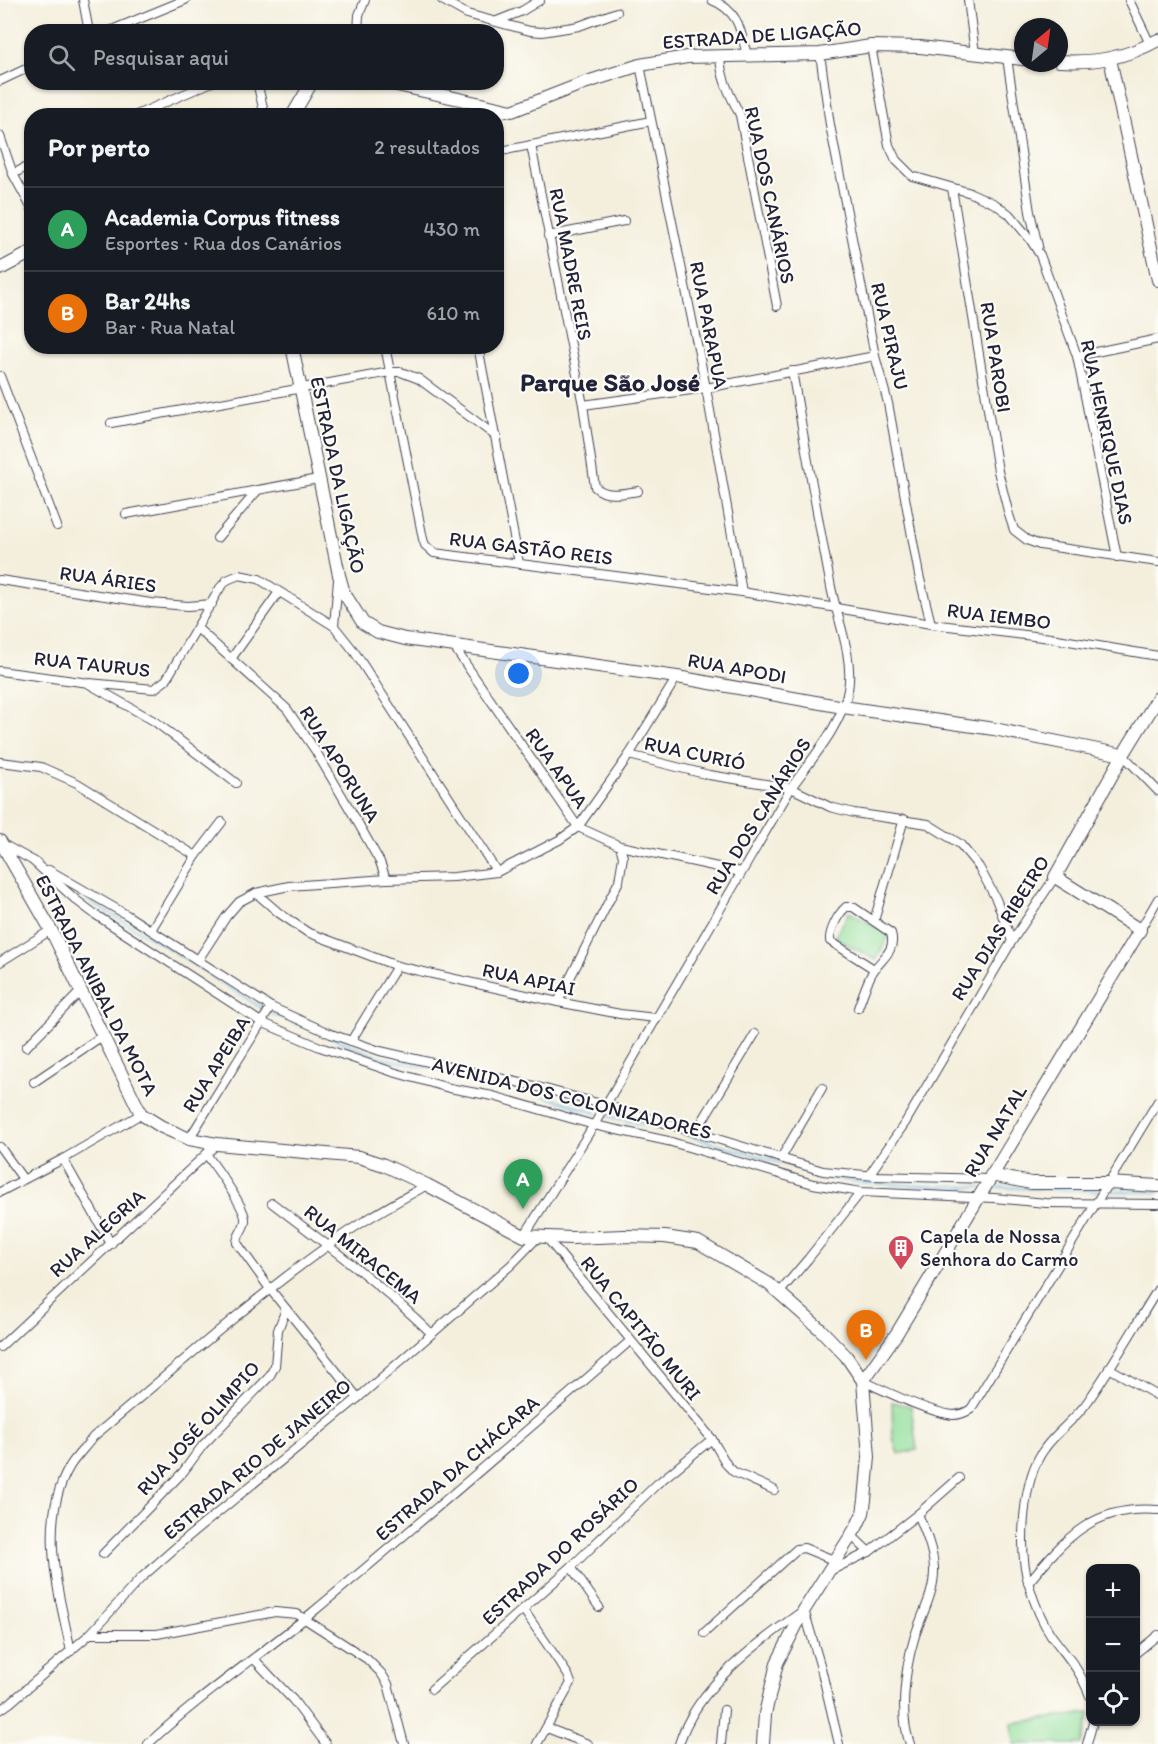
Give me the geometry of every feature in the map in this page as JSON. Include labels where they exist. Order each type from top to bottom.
[{"type":"street","points":[[83,0],[88,24]]},
{"type":"street","points":[[126,24],[185,0]]},
{"type":"street","points":[[359,24],[365,0]]},
{"type":"street","points":[[442,0],[467,14],[497,21],[517,29],[542,32],[579,26],[617,12]]},
{"type":"street","points":[[497,21],[522,11],[540,0]]},
{"type":"street","points":[[712,0],[730,10],[742,34],[747,56]]},
{"type":"street","points":[[968,0],[975,53]]},
{"type":"street","points":[[1068,61],[1110,60],[1154,42],[1129,0]]},
{"type":"street","name":"ESTRADA DE LIGAÇÃO","points":[[504,113],[640,65],[687,57],[820,54],[871,46],[920,47],[1014,58]]},
{"type":"street","name":"RUA HENRIQUE DIAS","points":[[871,46],[889,145],[896,160],[912,176],[971,193],[995,204],[1009,214],[1040,255],[1077,356],[1117,557]]},
{"type":"street","name":"RUA PIRAJU","points":[[820,54],[830,125],[875,356],[888,403],[919,575],[931,624]]},
{"type":"street","name":"RUA DOS CANÁRIOS","points":[[720,56],[724,80],[740,115],[777,306]]},
{"type":"street","points":[[1008,58],[1030,213],[1040,255]]},
{"type":"street","points":[[1110,60],[1158,280]]},
{"type":"street","name":"RUA PARAPUA","points":[[640,65],[706,388],[742,592]]},
{"type":"street","points":[[0,81],[24,70]]},
{"type":"street","points":[[152,108],[194,90]]},
{"type":"street","points":[[258,90],[264,108]]},
{"type":"street","points":[[297,108],[307,90]]},
{"type":"street","points":[[419,90],[499,108]]},
{"type":"street","points":[[504,109],[512,111]]},
{"type":"street","points":[[504,150],[651,122]]},
{"type":"street","points":[[0,136],[13,174],[24,194]]},
{"type":"street","name":"RUA MADRE REIS","points":[[531,145],[583,405],[595,487],[608,494],[638,490]]},
{"type":"street","points":[[13,174],[24,168]]},
{"type":"street","name":"RUA PAROBI","points":[[952,188],[998,471],[1014,530],[1027,540],[1040,545],[1117,557]]},
{"type":"street","points":[[548,236],[624,221]]},
{"type":"street","points":[[0,269],[24,256]]},
{"type":"street","points":[[1077,356],[1158,339]]},
{"type":"street","name":"ESTRADA DA LIGAÇÃO","points":[[293,354],[339,575],[352,609]]},
{"type":"street","name":"RUA GASTÃO REIS","points":[[387,354],[425,545],[429,550],[440,555],[742,592],[837,609]]},
{"type":"street","points":[[480,354],[519,563]]},
{"type":"street","points":[[583,405],[706,388],[875,356]]},
{"type":"street","name":"RUA DOS CANÁRIOS","points":[[524,1236],[595,1123],[741,872],[791,788],[827,736],[843,706],[849,673],[846,648],[831,590],[792,371]]},
{"type":"street","points":[[111,423],[400,372],[419,379],[497,437]]},
{"type":"street","points":[[0,376],[57,526]]},
{"type":"street","points":[[126,514],[318,479]]},
{"type":"street","points":[[217,538],[258,490]]},
{"type":"street","points":[[1117,557],[1158,562]]},
{"type":"street","points":[[279,592],[231,658],[197,628],[220,588],[227,580],[239,575],[259,579],[334,626],[354,651],[497,872]]},
{"type":"street","points":[[334,626],[339,575]]},
{"type":"street","name":"RUA ÁRIES","points":[[0,580],[151,603],[189,606],[212,604]]},
{"type":"street","name":"RUA APODI","points":[[352,609],[363,623],[378,632],[405,639],[677,677],[994,729],[1123,755]]},
{"type":"street","name":"RUA IEMBO","points":[[837,609],[931,624],[1051,638],[1158,656]]},
{"type":"street","name":"RUA TAURUS","points":[[0,670],[89,683],[154,689],[166,680],[197,628]]},
{"type":"street","name":"RUA APUA","points":[[454,647],[578,827],[620,846],[741,872]]},
{"type":"street","name":"RUA APORUNA","points":[[231,658],[287,709],[315,750],[353,814],[380,862],[386,879]]},
{"type":"street","points":[[198,960],[226,917],[239,902],[256,893],[289,886],[454,877],[497,872],[529,856],[578,827],[629,755],[677,677]]},
{"type":"street","points":[[89,683],[154,721],[236,783]]},
{"type":"street","name":"RUA DIAS RIBEIRO","points":[[869,1175],[904,1123],[1012,941],[1055,877],[1123,755],[1158,698]]},
{"type":"street","name":"RUA CURIÓ","points":[[629,755],[709,775],[791,788],[830,807],[854,813],[928,824],[960,844],[970,854],[996,899],[1012,941]]},
{"type":"street","points":[[1123,755],[1158,790]]},
{"type":"street","points":[[0,762],[41,768],[77,783],[196,856]]},
{"type":"street","points":[[874,921],[904,819]]},
{"type":"street","points":[[151,930],[196,856],[222,822]]},
{"type":"street","name":"AVENIDA DOS COLONIZADORES","points":[[1,842],[75,884],[198,960],[266,1014],[303,1022],[351,1041],[399,1056],[534,1086],[823,1171],[986,1185],[1046,1203],[1097,1201],[1158,1204]]},
{"type":"street","name":"ESTRADA ANIBAL DA MOTA","points":[[1,842],[51,930],[141,1114],[162,1127],[189,1139],[217,1144],[359,1156],[427,1185],[524,1236],[634,1236],[698,1242],[780,1292],[846,1356],[863,1381]]},
{"type":"street","points":[[558,1002],[619,881],[623,858],[620,846]]},
{"type":"street","name":"AVENIDA DOS COLONIZADORES","points":[[33,861],[83,905],[174,964],[266,1014],[320,1047],[393,1072],[449,1088],[502,1098],[668,1141],[813,1184],[861,1192],[1031,1183],[1158,1186]]},
{"type":"street","points":[[1055,877],[1140,930]]},
{"type":"street","name":"RUA APIAI","points":[[256,893],[279,913],[307,932],[397,966],[558,1002],[620,1014],[656,1018]]},
{"type":"street","name":"RUA NATAL","points":[[863,1381],[897,1333],[1158,899]]},
{"type":"street","points":[[858,1008],[874,969],[887,956],[893,938],[891,933],[853,907],[846,907],[841,912],[830,939],[835,945],[874,969]]},
{"type":"street","points":[[0,962],[51,930]]},
{"type":"street","points":[[174,964],[182,952]]},
{"type":"street","points":[[351,1041],[397,966]]},
{"type":"street","points":[[26,1047],[81,991]]},
{"type":"street","name":"RUA APEIBA","points":[[189,1139],[266,1014]]},
{"type":"street","points":[[695,1133],[755,1034]]},
{"type":"street","points":[[34,1082],[102,1036]]},
{"type":"street","points":[[781,1158],[822,1088]]},
{"type":"street","points":[[763,1744],[765,1714],[773,1675],[784,1647],[863,1513],[866,1500],[868,1457],[863,1381],[896,1396],[944,1413],[955,1415],[971,1409],[1158,1101]]},
{"type":"street","points":[[0,1192],[141,1114]]},
{"type":"street","name":"RUA ALEGRIA","points":[[0,1347],[217,1144]]},
{"type":"street","points":[[0,1147],[23,1179]]},
{"type":"street","points":[[207,1155],[245,1216],[246,1221],[238,1235],[237,1243],[285,1310],[358,1398]]},
{"type":"street","points":[[63,1159],[111,1244]]},
{"type":"street","points":[[71,1651],[54,1554],[54,1523],[60,1491],[70,1466],[93,1437],[270,1289],[369,1218],[427,1185]]},
{"type":"street","points":[[780,1292],[861,1192]]},
{"type":"street","name":"RUA MIRACEMA","points":[[272,1203],[374,1281],[430,1333]]},
{"type":"street","name":"ESTRADA RIO DE JANEIRO","points":[[0,1710],[90,1634],[141,1578],[183,1541],[358,1398],[542,1237]]},
{"type":"street","name":"RUA CAPITÃO MURI","points":[[542,1237],[712,1439],[727,1465],[734,1472],[774,1490]]},
{"type":"street","points":[[1086,1687],[1077,1667],[1050,1633],[1038,1611],[1028,1583],[1024,1562],[1027,1492],[1037,1458],[1087,1403],[1157,1293]]},
{"type":"street","name":"RUA JOSÉ OLIMPIO","points":[[103,1554],[183,1472],[203,1445],[269,1377],[275,1366],[278,1330],[285,1310]]},
{"type":"street","name":"ESTRADA DA CHÁCARA","points":[[305,1618],[431,1514],[630,1341]]},
{"type":"street","points":[[1109,1368],[1158,1396]]},
{"type":"street","name":"ESTRADA DO ROSÁRIO","points":[[432,1689],[571,1567],[657,1484],[712,1439]]},
{"type":"street","points":[[832,1566],[869,1552],[959,1478]]},
{"type":"street","points":[[1028,1583],[1051,1555],[1086,1525],[1109,1513],[1158,1510]]},
{"type":"street","points":[[910,1744],[904,1713],[908,1664],[914,1638],[930,1597],[934,1570],[932,1554],[918,1514]]},
{"type":"street","points":[[851,1535],[869,1552]]},
{"type":"street","points":[[704,1634],[797,1549],[804,1548],[832,1566]]},
{"type":"street","points":[[571,1567],[599,1607]]},
{"type":"street","points":[[523,1610],[568,1675],[571,1683],[537,1744]]},
{"type":"street","points":[[679,1744],[696,1708],[733,1666],[749,1650],[804,1610]]},
{"type":"street","points":[[804,1610],[839,1744]]},
{"type":"street","points":[[90,1634],[157,1634],[275,1612],[297,1614],[367,1659],[381,1673],[388,1684],[404,1744]]},
{"type":"street","points":[[148,1744],[170,1723],[305,1618]]},
{"type":"street","points":[[1140,1650],[1158,1635]]},
{"type":"street","points":[[254,1659],[292,1700],[326,1744]]},
{"type":"street","points":[[721,1744],[724,1710]]},
{"type":"street","points":[[1087,1744],[1092,1726]]},
{"type":"street","points":[[547,1728],[588,1744]]},
{"type":"green space","points":[[849,912],[890,934],[876,960],[835,938]]},
{"type":"green space","points":[[892,1402],[911,1406],[917,1450],[898,1454],[893,1438]]},
{"type":"green space","points":[[1086,1714],[1087,1726],[1082,1744],[1014,1744],[1012,1723]]},
{"type":"waterway","points":[[87,900],[173,951],[266,1011]]},
{"type":"waterway","points":[[271,1013],[382,1058],[515,1086],[597,1113]]},
{"type":"waterway","points":[[603,1115],[680,1133],[832,1178],[857,1182],[981,1187]]},
{"type":"waterway","points":[[990,1187],[1101,1191]]},
{"type":"waterway","points":[[1106,1191],[1158,1192]]},
{"type":"place","name":"Academia Corpus fitness","points":[[523,1209]]},
{"type":"place","name":"Capela de Nossa Senhora do Carmo","points":[[901,1271]]},
{"type":"place","name":"Bar 24hs","points":[[866,1360]]},
{"type":"district","name":"Parque São José","points":[[610,382]]}]
